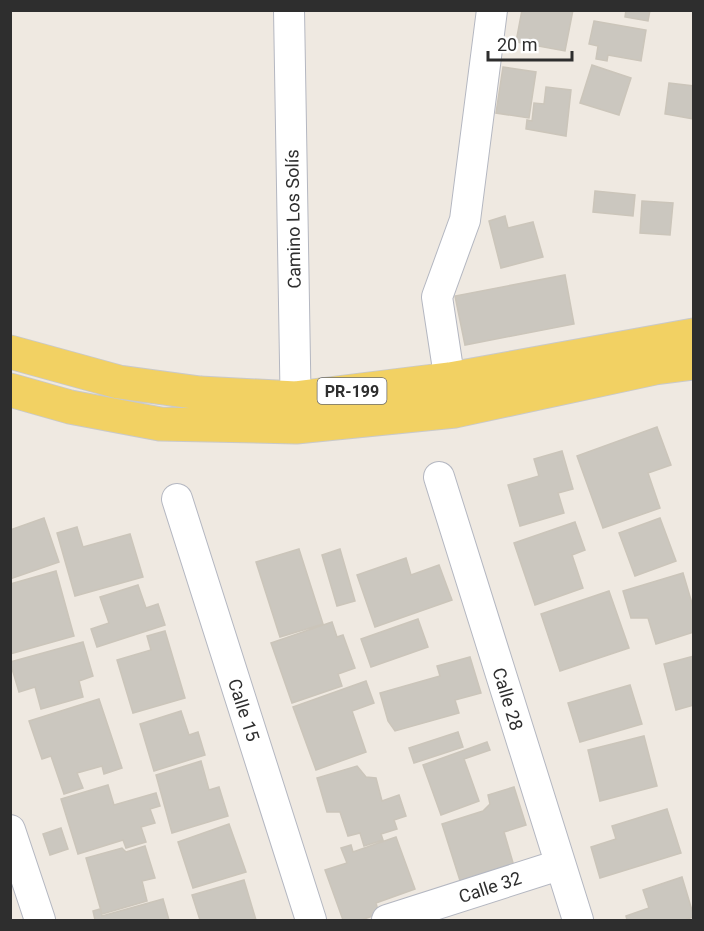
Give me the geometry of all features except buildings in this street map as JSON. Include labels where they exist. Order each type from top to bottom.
[{"type":"main road","name":"PR-199","points":[[10,352],[120,382],[200,393],[296,412],[693,334]]},
{"type":"main road","name":"PR-199","points":[[10,390],[70,407],[160,424],[296,412],[455,411],[655,368],[693,363]]},
{"type":"street","name":"Camino Los Solís","points":[[288,10],[296,412]]},
{"type":"street","points":[[455,411],[438,297],[465,220],[492,10]]},
{"type":"street","name":"Calle 28","points":[[439,477],[559,865],[579,921]]},
{"type":"street","name":"Calle 15","points":[[177,500],[311,921]]},
{"type":"street","points":[[10,830],[40,921]]},
{"type":"street","name":"Calle 32","points":[[387,921],[559,865]]}]
